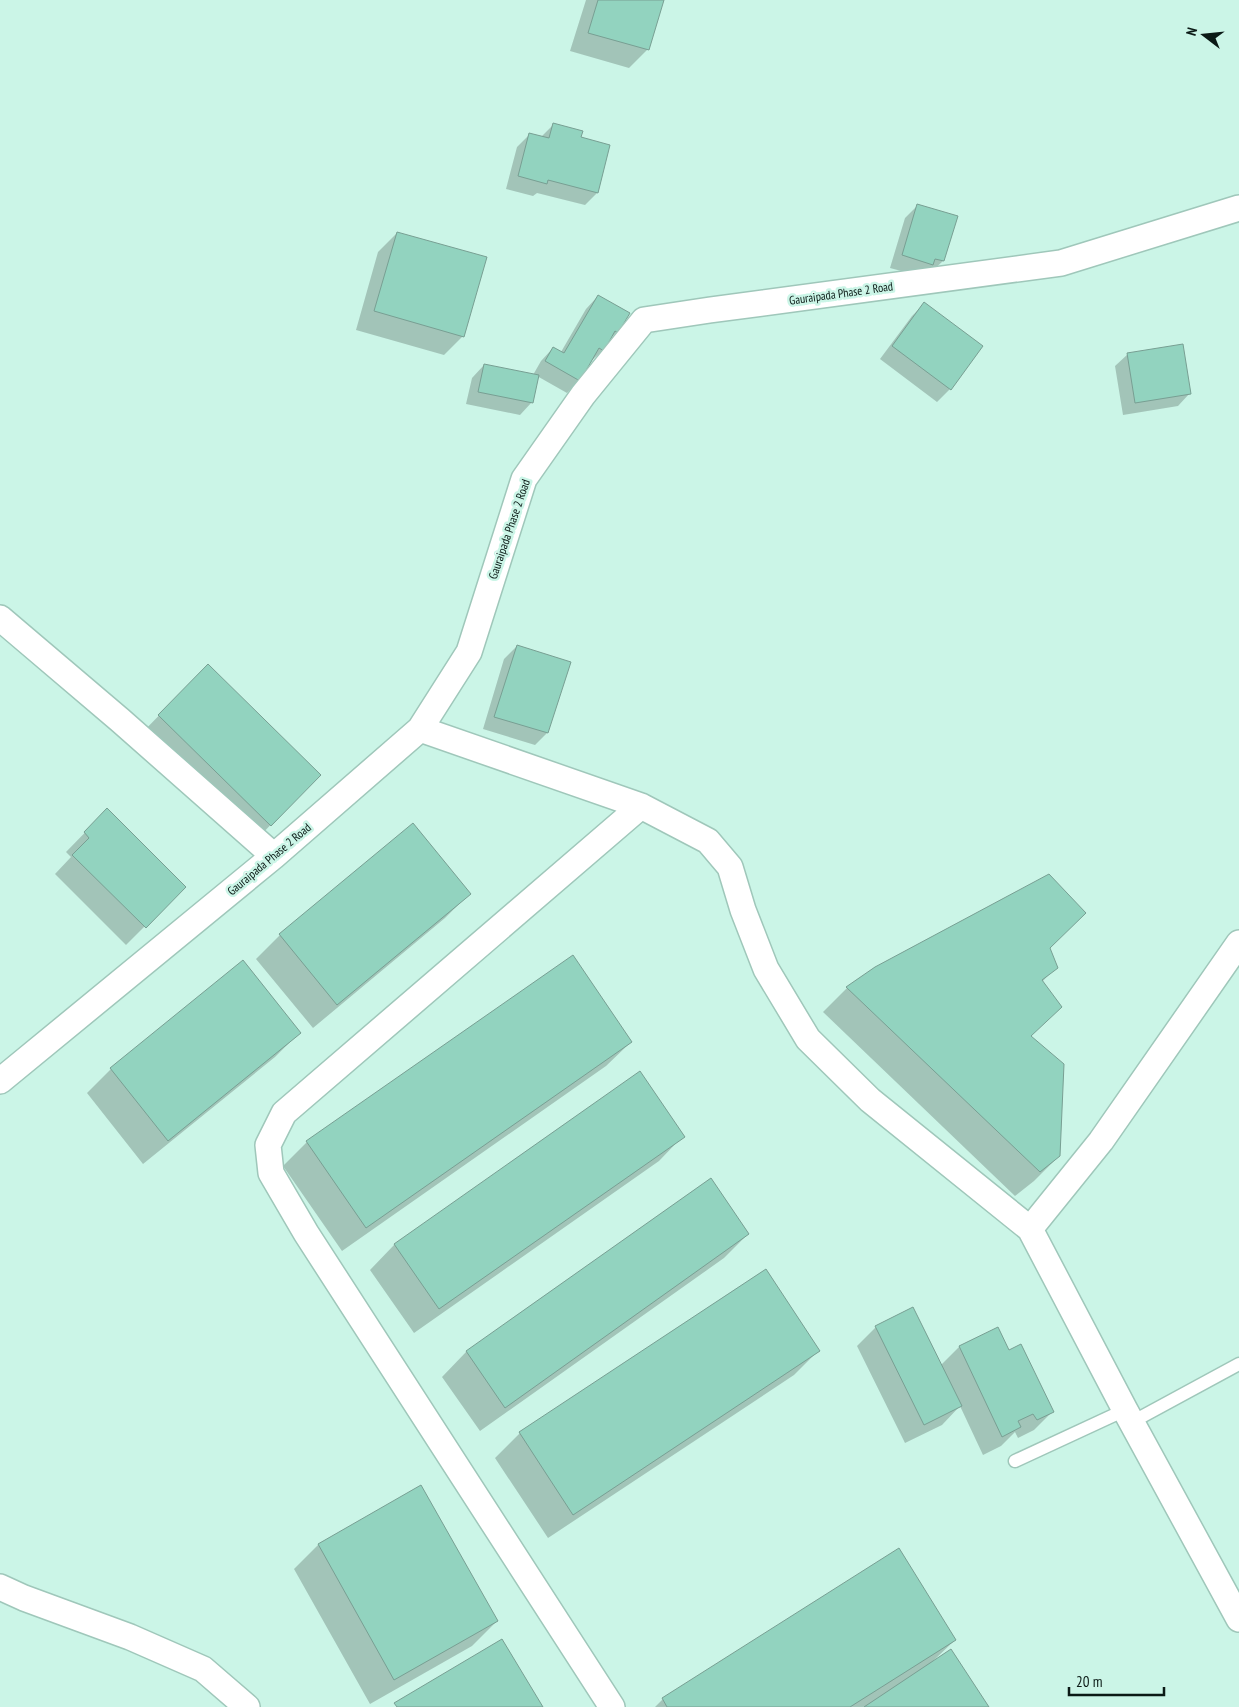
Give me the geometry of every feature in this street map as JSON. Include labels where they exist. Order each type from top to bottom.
[{"type":"street","name":"Gauraipada Phase 2 Road","points":[[0,1081],[274,856],[420,729],[469,652],[524,479],[583,396],[644,320],[1061,263],[1239,208]]},
{"type":"street","points":[[0,618],[120,720],[274,856]]},
{"type":"street","points":[[420,729],[641,806],[708,841],[730,867],[743,910],[766,969],[808,1039],[870,1100],[1030,1229],[1239,1619]]},
{"type":"street","points":[[612,1707],[306,1233],[271,1173],[268,1145],[284,1113],[641,806]]},
{"type":"street","points":[[1030,1229],[1101,1141],[1239,943]]},
{"type":"street","points":[[0,1587],[24,1598],[130,1637],[202,1669],[247,1707]]},
{"type":"lane","points":[[1015,1461],[1129,1416],[1239,1364]]},
{"type":"building","points":[[598,0],[664,0],[649,50],[588,33]]},
{"type":"building","points":[[553,123],[583,131],[581,137],[610,145],[598,193],[548,180],[547,184],[518,176],[529,133],[549,138]]},
{"type":"building","points":[[917,204],[958,216],[944,261],[935,259],[933,265],[902,255]]},
{"type":"building","points":[[397,232],[487,257],[464,337],[374,311]]},
{"type":"building","points":[[598,295],[630,313],[618,333],[615,331],[604,351],[599,348],[580,381],[545,361],[553,347],[564,353]]},
{"type":"building","points":[[924,302],[983,346],[951,390],[892,346]]},
{"type":"building","points":[[1183,344],[1191,394],[1135,403],[1127,353]]},
{"type":"building","points":[[484,364],[539,375],[533,403],[478,392]]},
{"type":"building","points":[[517,645],[571,662],[548,733],[494,717]]},
{"type":"building","points":[[208,664],[321,775],[271,826],[158,715]]},
{"type":"building","points":[[107,808],[186,887],[146,928],[72,855],[89,838],[84,832]]},
{"type":"building","points":[[413,823],[471,894],[337,1005],[279,934]]},
{"type":"building","points":[[1049,874],[1086,913],[1050,948],[1058,968],[1042,980],[1062,1007],[1031,1036],[1064,1064],[1060,1156],[1040,1172],[846,987],[875,967]]},
{"type":"building","points":[[573,955],[632,1042],[366,1228],[306,1141]]},
{"type":"building","points":[[243,960],[301,1033],[168,1141],[110,1068]]},
{"type":"building","points":[[640,1071],[685,1137],[439,1309],[394,1244]]},
{"type":"building","points":[[711,1178],[749,1234],[505,1408],[466,1351]]},
{"type":"building","points":[[766,1269],[820,1351],[573,1515],[519,1432]]},
{"type":"building","points":[[913,1307],[962,1406],[924,1425],[875,1326]]},
{"type":"building","points":[[998,1327],[1009,1350],[1021,1344],[1054,1412],[1037,1420],[1033,1414],[1018,1421],[1021,1427],[1002,1437],[959,1346]]},
{"type":"building","points":[[421,1485],[498,1621],[394,1680],[318,1544]]},
{"type":"building","points":[[899,1548],[956,1640],[850,1707],[667,1707],[662,1698]]},
{"type":"building","points":[[502,1639],[543,1707],[397,1707],[394,1703]]},
{"type":"building","points":[[951,1649],[989,1707],[864,1707]]}]
